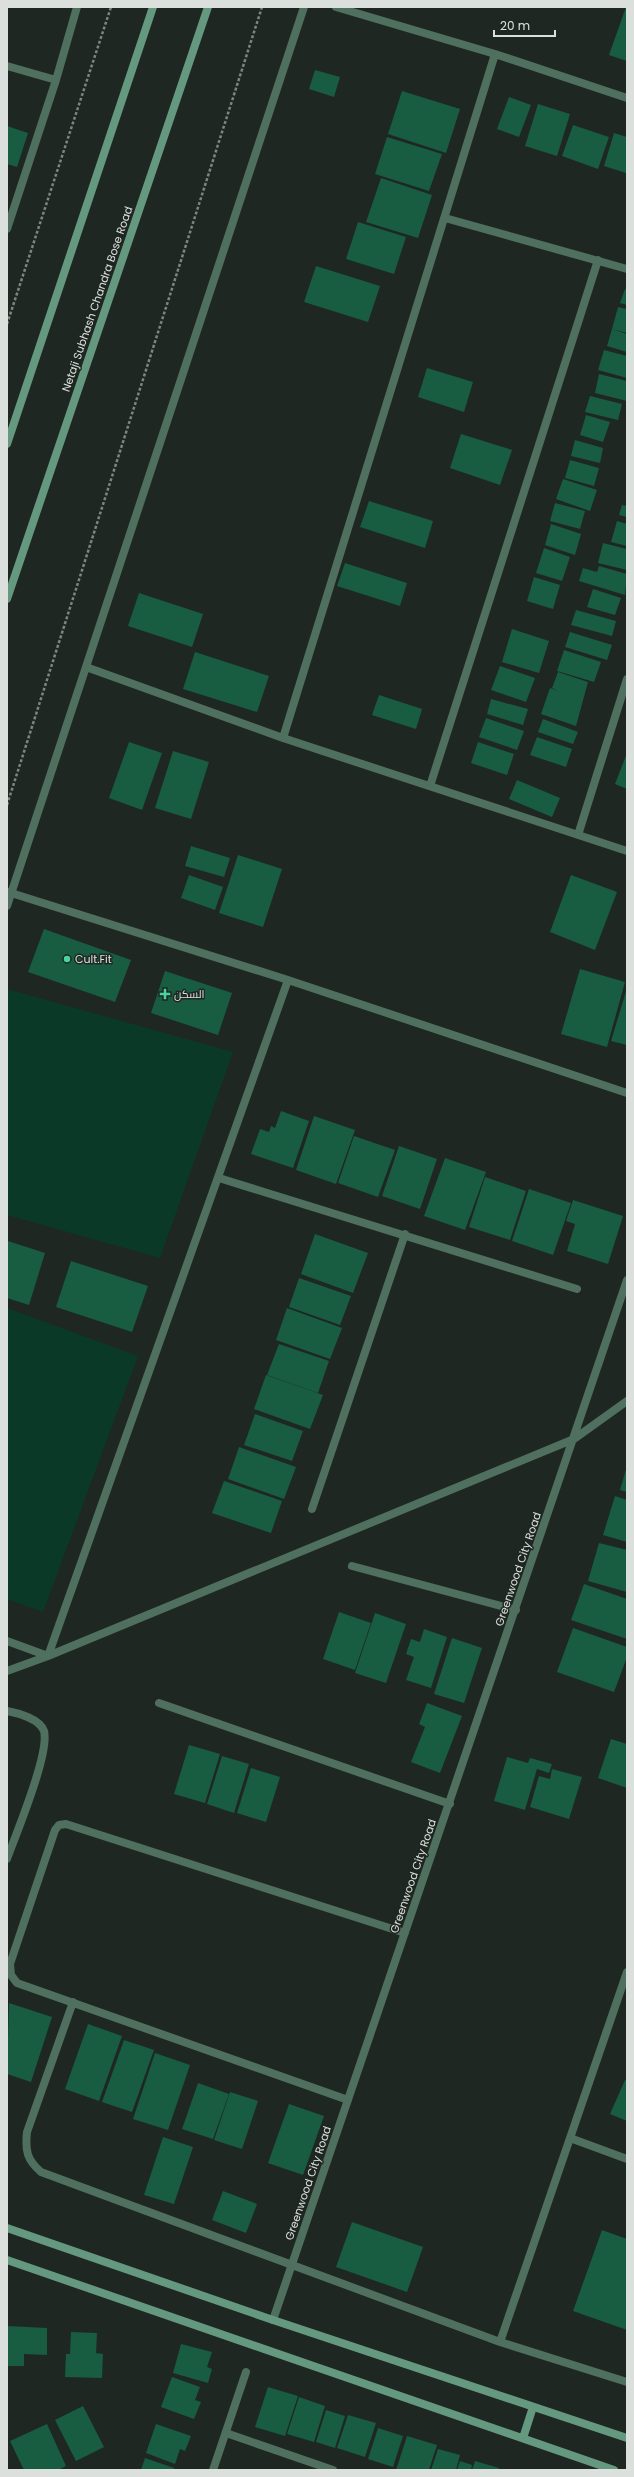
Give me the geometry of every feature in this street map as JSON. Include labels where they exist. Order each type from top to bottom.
[{"type":"main road","points":[[7,444],[154,7]]},
{"type":"main road","name":"Netaji Subhash Chandra Bose Road","points":[[7,599],[208,7]]},
{"type":"main road","points":[[7,2228],[273,2320],[627,2438]]},
{"type":"main road","points":[[7,2260],[614,2470]]},
{"type":"main road","points":[[523,2438],[532,2407]]},
{"type":"street","points":[[7,229],[56,80],[77,7]]},
{"type":"street","points":[[7,906],[9,892],[86,667],[304,7]]},
{"type":"street","points":[[336,7],[496,54],[627,98]]},
{"type":"street","points":[[283,738],[496,54]]},
{"type":"street","points":[[7,66],[56,80]]},
{"type":"street","points":[[445,218],[627,269]]},
{"type":"street","points":[[430,786],[598,260]]},
{"type":"street","points":[[86,667],[283,738],[627,851]]},
{"type":"street","points":[[578,835],[627,680]]},
{"type":"street","points":[[9,892],[288,980],[627,1093]]},
{"type":"street","points":[[48,1656],[219,1178],[288,980]]},
{"type":"street","points":[[219,1178],[405,1234],[577,1289]]},
{"type":"street","points":[[312,1509],[405,1234]]},
{"type":"street","name":"Greenwood City Road","points":[[273,2320],[450,1804],[627,1280]]},
{"type":"street","points":[[7,1671],[48,1656],[574,1439],[627,1401]]},
{"type":"street","points":[[352,1566],[516,1610]]},
{"type":"street","points":[[7,1641],[48,1656]]},
{"type":"street","points":[[159,1703],[450,1804]]},
{"type":"street","points":[[7,1711],[15,1712],[38,1722],[44,1731],[44,1744],[39,1767],[7,1859]]},
{"type":"street","points":[[348,2100],[17,1983],[11,1975],[10,1964],[55,1830],[59,1825],[66,1824],[406,1933]]},
{"type":"street","points":[[500,2342],[627,1972]]},
{"type":"street","points":[[73,2002],[27,2132],[25,2151],[31,2164],[41,2172],[500,2342],[627,2382]]},
{"type":"street","points":[[570,2138],[627,2159]]},
{"type":"street","points":[[213,2470],[246,2372]]},
{"type":"street","points":[[226,2433],[333,2470]]},
{"type":"path","points":[[7,324],[111,7]]},
{"type":"path","points":[[7,805],[262,7]]},
{"type":"green space","points":[[7,989],[233,1052],[160,1258],[7,1215]]},
{"type":"green space","points":[[7,1308],[138,1356],[43,1612],[7,1599]]},
{"type":"building","points":[[627,7],[627,61],[609,55]]},
{"type":"building","points":[[315,70],[340,77],[334,97],[309,89]]},
{"type":"building","points":[[402,91],[460,109],[446,153],[388,134]]},
{"type":"building","points":[[509,97],[531,105],[519,137],[497,129]]},
{"type":"building","points":[[538,104],[570,114],[557,156],[525,146]]},
{"type":"building","points":[[573,125],[609,137],[598,169],[562,156]]},
{"type":"building","points":[[7,126],[28,133],[17,167],[7,164]]},
{"type":"building","points":[[614,133],[627,137],[626,173],[604,166]]},
{"type":"building","points":[[387,137],[442,154],[429,191],[375,174]]},
{"type":"building","points":[[381,178],[432,195],[418,238],[366,222]]},
{"type":"building","points":[[358,222],[406,237],[394,274],[346,259]]},
{"type":"building","points":[[316,266],[380,286],[368,322],[304,302]]},
{"type":"building","points":[[625,289],[627,290],[627,305],[620,303]]},
{"type":"building","points":[[618,307],[627,309],[627,333],[612,329]]},
{"type":"building","points":[[612,329],[627,334],[627,352],[607,346]]},
{"type":"building","points":[[604,350],[627,356],[627,378],[598,370]]},
{"type":"building","points":[[427,368],[473,382],[464,412],[418,397]]},
{"type":"building","points":[[599,374],[627,381],[627,401],[595,393]]},
{"type":"building","points":[[590,396],[622,404],[618,420],[585,412]]},
{"type":"building","points":[[586,415],[610,422],[603,442],[580,435]]},
{"type":"building","points":[[461,434],[512,450],[500,485],[450,468]]},
{"type":"building","points":[[575,440],[603,448],[600,463],[571,456]]},
{"type":"building","points":[[570,460],[599,468],[594,486],[565,478]]},
{"type":"building","points":[[563,479],[597,490],[590,511],[556,499]]},
{"type":"building","points":[[369,501],[433,521],[425,548],[360,527]]},
{"type":"building","points":[[555,503],[585,511],[580,529],[550,521]]},
{"type":"building","points":[[622,505],[627,506],[627,517],[619,515]]},
{"type":"building","points":[[617,521],[627,524],[627,546],[611,542]]},
{"type":"building","points":[[551,524],[581,534],[575,555],[545,545]]},
{"type":"building","points":[[603,543],[627,549],[627,570],[598,563]]},
{"type":"building","points":[[544,548],[570,557],[562,581],[536,573]]},
{"type":"building","points":[[345,563],[407,583],[400,606],[337,586]]},
{"type":"building","points":[[599,566],[627,574],[625,595],[579,581],[583,568],[597,572]]},
{"type":"building","points":[[534,577],[560,585],[553,609],[527,601]]},
{"type":"building","points":[[593,589],[621,598],[615,615],[587,607]]},
{"type":"building","points":[[139,593],[203,614],[192,647],[128,626]]},
{"type":"building","points":[[576,610],[616,621],[612,636],[571,625]]},
{"type":"building","points":[[512,629],[549,641],[539,673],[502,662]]},
{"type":"building","points":[[570,632],[612,645],[607,660],[565,647]]},
{"type":"building","points":[[564,650],[601,662],[594,682],[557,671]]},
{"type":"building","points":[[195,652],[269,676],[257,712],[183,689]]},
{"type":"building","points":[[500,666],[535,678],[526,702],[491,690]]},
{"type":"building","points":[[558,672],[588,682],[576,726],[541,714],[550,688],[558,691],[552,688]]},
{"type":"building","points":[[379,695],[422,709],[416,729],[372,715]]},
{"type":"building","points":[[491,699],[528,709],[523,725],[487,714]]},
{"type":"building","points":[[486,718],[524,731],[517,750],[479,737]]},
{"type":"building","points":[[543,719],[578,732],[573,744],[538,732]]},
{"type":"building","points":[[537,737],[572,749],[566,767],[530,755]]},
{"type":"building","points":[[129,742],[162,753],[142,810],[109,798]]},
{"type":"building","points":[[478,742],[514,754],[507,775],[471,763]]},
{"type":"building","points":[[173,751],[209,762],[191,819],[155,808]]},
{"type":"building","points":[[627,753],[627,789],[615,784]]},
{"type":"building","points":[[517,780],[560,798],[552,817],[509,799]]},
{"type":"building","points":[[191,846],[230,858],[224,877],[185,866]]},
{"type":"building","points":[[238,855],[282,869],[263,927],[219,913]]},
{"type":"building","points":[[189,875],[223,887],[215,910],[181,898]]},
{"type":"building","points":[[571,875],[617,892],[595,950],[550,932]]},
{"type":"building","points":[[44,929],[131,960],[115,1002],[28,972]]},
{"type":"building","points":[[580,969],[625,982],[607,1047],[561,1034]]},
{"type":"building","points":[[165,971],[232,993],[218,1035],[151,1013]]},
{"type":"building","points":[[627,988],[627,1045],[611,1041]]},
{"type":"building","points":[[281,1111],[309,1121],[293,1168],[251,1154],[260,1129],[269,1132],[271,1126],[275,1128]]},
{"type":"building","points":[[314,1116],[355,1130],[336,1184],[296,1170]]},
{"type":"building","points":[[354,1136],[395,1150],[378,1197],[338,1183]]},
{"type":"building","points":[[399,1146],[437,1159],[420,1209],[382,1196]]},
{"type":"building","points":[[445,1158],[486,1172],[465,1230],[424,1216]]},
{"type":"building","points":[[485,1177],[526,1191],[510,1240],[469,1227]]},
{"type":"building","points":[[529,1189],[571,1203],[553,1255],[512,1241]]},
{"type":"building","points":[[573,1200],[623,1216],[608,1264],[567,1251],[575,1224],[566,1221]]},
{"type":"building","points":[[315,1234],[368,1253],[353,1293],[301,1274]]},
{"type":"building","points":[[8,1241],[45,1253],[29,1305],[7,1298]]},
{"type":"building","points":[[71,1261],[148,1286],[132,1332],[56,1307]]},
{"type":"building","points":[[299,1278],[351,1296],[340,1325],[289,1307]]},
{"type":"building","points":[[287,1308],[342,1328],[330,1359],[276,1340]]},
{"type":"building","points":[[279,1344],[329,1361],[318,1393],[267,1375]]},
{"type":"building","points":[[266,1375],[323,1395],[310,1429],[254,1409]]},
{"type":"building","points":[[255,1414],[303,1431],[292,1461],[244,1445]]},
{"type":"building","points":[[239,1447],[296,1467],[284,1499],[228,1479]]},
{"type":"building","points":[[627,1466],[627,1492],[620,1490]]},
{"type":"building","points":[[224,1481],[282,1501],[271,1533],[212,1513]]},
{"type":"building","points":[[615,1496],[627,1500],[627,1542],[603,1535]]},
{"type":"building","points":[[599,1543],[627,1550],[627,1592],[588,1581]]},
{"type":"building","points":[[584,1584],[627,1599],[627,1639],[571,1620]]},
{"type":"building","points":[[339,1612],[371,1623],[355,1670],[323,1659]]},
{"type":"building","points":[[375,1613],[406,1624],[386,1683],[355,1673]]},
{"type":"building","points":[[573,1628],[627,1647],[627,1657],[614,1692],[557,1672]]},
{"type":"building","points":[[424,1629],[447,1637],[431,1688],[406,1680],[414,1657],[406,1654],[411,1639],[420,1642]]},
{"type":"building","points":[[452,1638],[482,1648],[464,1703],[434,1694]]},
{"type":"building","points":[[427,1703],[462,1716],[440,1773],[411,1762],[425,1727],[419,1724]]},
{"type":"building","points":[[611,1739],[627,1744],[627,1788],[598,1778]]},
{"type":"building","points":[[189,1745],[220,1754],[205,1803],[174,1794]]},
{"type":"building","points":[[222,1756],[249,1764],[234,1813],[207,1804]]},
{"type":"building","points":[[507,1757],[528,1763],[530,1758],[552,1764],[549,1773],[537,1769],[525,1810],[494,1801]]},
{"type":"building","points":[[251,1768],[280,1777],[266,1822],[237,1813]]},
{"type":"building","points":[[552,1769],[582,1777],[569,1819],[530,1807],[539,1776],[550,1779]]},
{"type":"building","points":[[9,2003],[52,2017],[31,2082],[7,2074]]},
{"type":"building","points":[[88,2024],[122,2036],[99,2101],[65,2089]]},
{"type":"building","points":[[124,2040],[154,2050],[132,2112],[102,2102]]},
{"type":"building","points":[[155,2053],[190,2065],[168,2130],[133,2119]]},
{"type":"building","points":[[625,2080],[627,2081],[627,2121],[610,2114]]},
{"type":"building","points":[[198,2083],[229,2094],[213,2139],[182,2129]]},
{"type":"building","points":[[230,2092],[258,2101],[242,2149],[214,2140]]},
{"type":"building","points":[[289,2104],[324,2116],[303,2175],[268,2163]]},
{"type":"building","points":[[163,2137],[193,2147],[174,2204],[144,2195]]},
{"type":"building","points":[[223,2191],[257,2204],[246,2233],[212,2220]]},
{"type":"building","points":[[352,2222],[423,2247],[407,2292],[336,2267]]},
{"type":"building","points":[[602,2230],[627,2239],[627,2330],[573,2311]]},
{"type":"building","points":[[7,2326],[47,2328],[47,2355],[24,2354],[24,2366],[7,2366]]},
{"type":"building","points":[[71,2332],[97,2333],[96,2353],[103,2354],[102,2378],[65,2377],[66,2354],[70,2354]]},
{"type":"building","points":[[181,2344],[212,2352],[207,2367],[212,2369],[208,2383],[173,2373]]},
{"type":"building","points":[[172,2377],[200,2387],[195,2400],[201,2402],[194,2419],[161,2407]]},
{"type":"building","points":[[268,2387],[298,2396],[285,2436],[255,2427]]},
{"type":"building","points":[[299,2397],[325,2406],[314,2442],[287,2434]]},
{"type":"building","points":[[83,2406],[104,2447],[76,2461],[55,2420]]},
{"type":"building","points":[[326,2410],[345,2416],[335,2448],[316,2442]]},
{"type":"building","points":[[348,2415],[376,2423],[365,2457],[337,2448]]},
{"type":"building","points":[[47,2424],[66,2466],[58,2470],[24,2470],[10,2441]]},
{"type":"building","points":[[156,2424],[191,2436],[185,2451],[180,2449],[175,2464],[146,2453]]},
{"type":"building","points":[[378,2428],[403,2436],[393,2467],[368,2459]]},
{"type":"building","points":[[407,2436],[437,2445],[429,2470],[396,2470]]},
{"type":"building","points":[[438,2449],[460,2455],[456,2470],[431,2470]]},
{"type":"building","points":[[145,2458],[174,2468],[174,2470],[141,2470]]},
{"type":"building","points":[[460,2461],[472,2465],[471,2470],[457,2470]]},
{"type":"building","points":[[475,2461],[499,2468],[498,2470],[472,2470]]},
{"type":"place","name":"Cult.Fit","points":[[67,959]]},
{"type":"place","name":"السكن","points":[[165,994]]}]
